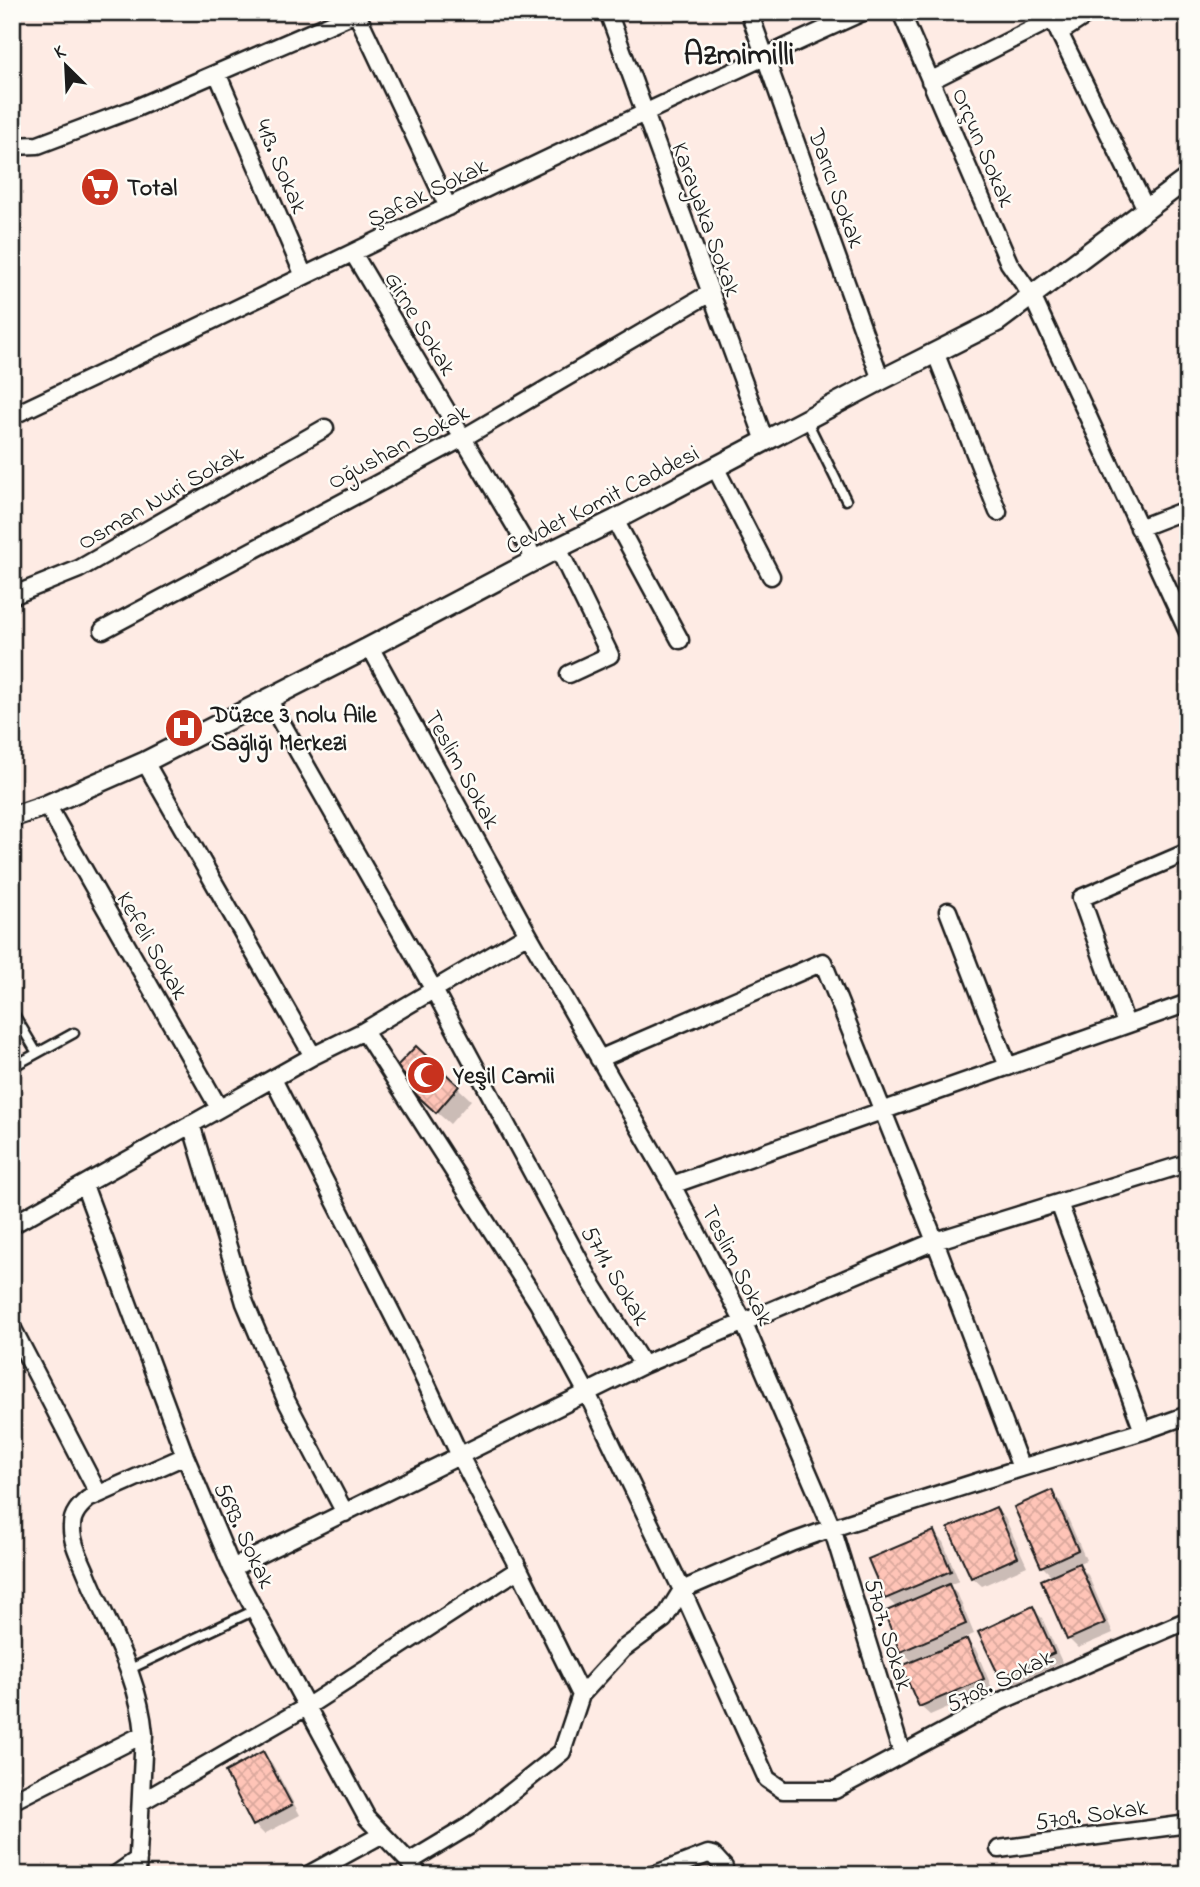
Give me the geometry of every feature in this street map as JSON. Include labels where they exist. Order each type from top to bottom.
[{"type":"street","points":[[12,146],[38,145],[136,108],[357,12],[448,207]]},
{"type":"street","name":"Karayaka Sokak","points":[[608,12],[765,441]]},
{"type":"street","name":"Darıcı Sokak","points":[[749,12],[881,380]]},
{"type":"street","name":"Şafak Sokak","points":[[12,416],[643,113],[863,12]]},
{"type":"street","name":"Orçun Sokak","points":[[901,12],[1009,264],[1032,296]]},
{"type":"street","points":[[930,80],[1053,21],[1091,12]]},
{"type":"street","points":[[1053,21],[1146,209]]},
{"type":"street","name":"413. Sokak","points":[[217,72],[304,276]]},
{"type":"street","name":"Cevdet Komit Caddesi","points":[[12,817],[145,762],[998,321],[1188,178]]},
{"type":"street","name":"Girne Sokak","points":[[353,253],[536,561]]},
{"type":"street","name":"Oğushan Sokak","points":[[103,630],[463,438],[710,293]]},
{"type":"street","points":[[1032,296],[1188,632]]},
{"type":"street","points":[[935,352],[998,512]]},
{"type":"street","name":"Osman Nuri Sokak","points":[[12,596],[79,569],[325,428]]},
{"type":"street","points":[[715,467],[771,576]]},
{"type":"street","points":[[1139,528],[1188,509]]},
{"type":"street","points":[[615,520],[680,640]]},
{"type":"street","points":[[558,548],[610,655],[569,674]]},
{"type":"street","name":"Teslim Sokak","points":[[370,647],[528,934],[672,1185],[743,1321],[832,1528]]},
{"type":"street","name":"5711. Sokak","points":[[268,699],[434,989],[591,1282],[643,1365],[935,1241],[1188,1163]]},
{"type":"street","points":[[145,762],[313,1056]]},
{"type":"street","name":"Kefeli Sokak","points":[[47,804],[219,1108]]},
{"type":"street","points":[[1126,1024],[1081,898],[1188,852]]},
{"type":"street","points":[[948,911],[1007,1067]]},
{"type":"street","points":[[12,1225],[313,1056],[364,1031],[528,934]]},
{"type":"street","points":[[599,1059],[823,962],[935,1241],[1021,1468]]},
{"type":"street","points":[[672,1185],[1188,1003]]},
{"type":"street","points":[[364,1031],[538,1303],[587,1393],[682,1590]]},
{"type":"street","points":[[273,1079],[581,1695]]},
{"type":"street","points":[[191,1124],[245,1303],[286,1400],[345,1513]]},
{"type":"street","name":"5693. Sokak","points":[[84,1185],[185,1456],[232,1568],[367,1818],[414,1868]]},
{"type":"street","points":[[1059,1203],[1143,1431]]},
{"type":"street","points":[[12,1327],[98,1493]]},
{"type":"street","points":[[232,1568],[643,1365]]},
{"type":"street","points":[[414,1868],[562,1752],[581,1695],[623,1648],[664,1619],[682,1590],[832,1528],[1188,1415]]},
{"type":"street","points":[[115,1875],[138,1867],[144,1734],[142,1711],[130,1669],[75,1545],[72,1526],[79,1507],[98,1493],[185,1456]]},
{"type":"street","name":"5707. Sokak","points":[[832,1528],[902,1754]]},
{"type":"street","points":[[141,1802],[307,1706],[519,1569]]},
{"type":"street","name":"5708. Sokak","points":[[682,1590],[767,1779],[783,1790],[835,1790],[1001,1701],[1188,1620]]},
{"type":"street","points":[[12,1801],[144,1734]]},
{"type":"street","name":"5709. Sokak","points":[[999,1849],[1188,1824]]},
{"type":"street","points":[[308,1875],[382,1835]]},
{"type":"street","points":[[653,1875],[708,1854],[713,1855],[724,1867]]},
{"type":"lane","points":[[806,419],[846,500]]},
{"type":"lane","points":[[12,1011],[37,1054]]},
{"type":"lane","points":[[12,1067],[74,1033]]},
{"type":"lane","points":[[130,1669],[255,1610]]},
{"type":"building","name":"Yeşil Camii","points":[[416,1046],[459,1086],[436,1113],[409,1088],[414,1084],[396,1067]]},
{"type":"building","points":[[1052,1490],[1078,1550],[1041,1567],[1014,1507]]},
{"type":"building","points":[[996,1507],[1018,1557],[971,1578],[948,1528]]},
{"type":"building","points":[[934,1531],[951,1571],[885,1599],[868,1559]]},
{"type":"building","points":[[1079,1563],[1105,1623],[1067,1640],[1041,1580]]},
{"type":"building","points":[[949,1584],[966,1624],[900,1652],[884,1612]]},
{"type":"building","points":[[1033,1606],[1054,1653],[1000,1678],[978,1632]]},
{"type":"building","points":[[967,1639],[984,1679],[919,1707],[901,1666]]},
{"type":"building","points":[[263,1751],[292,1805],[253,1826],[225,1772]]},
{"type":"place","name":"Total","points":[[100,187]]},
{"type":"place","name":"Düzce 3 nolu Aile Sağlığı Merkezi","points":[[184,728]]},
{"type":"place","name":"Yeşil Camii","points":[[426,1075]]},
{"type":"district","name":"Azmimilli","points":[[739,53]]}]
